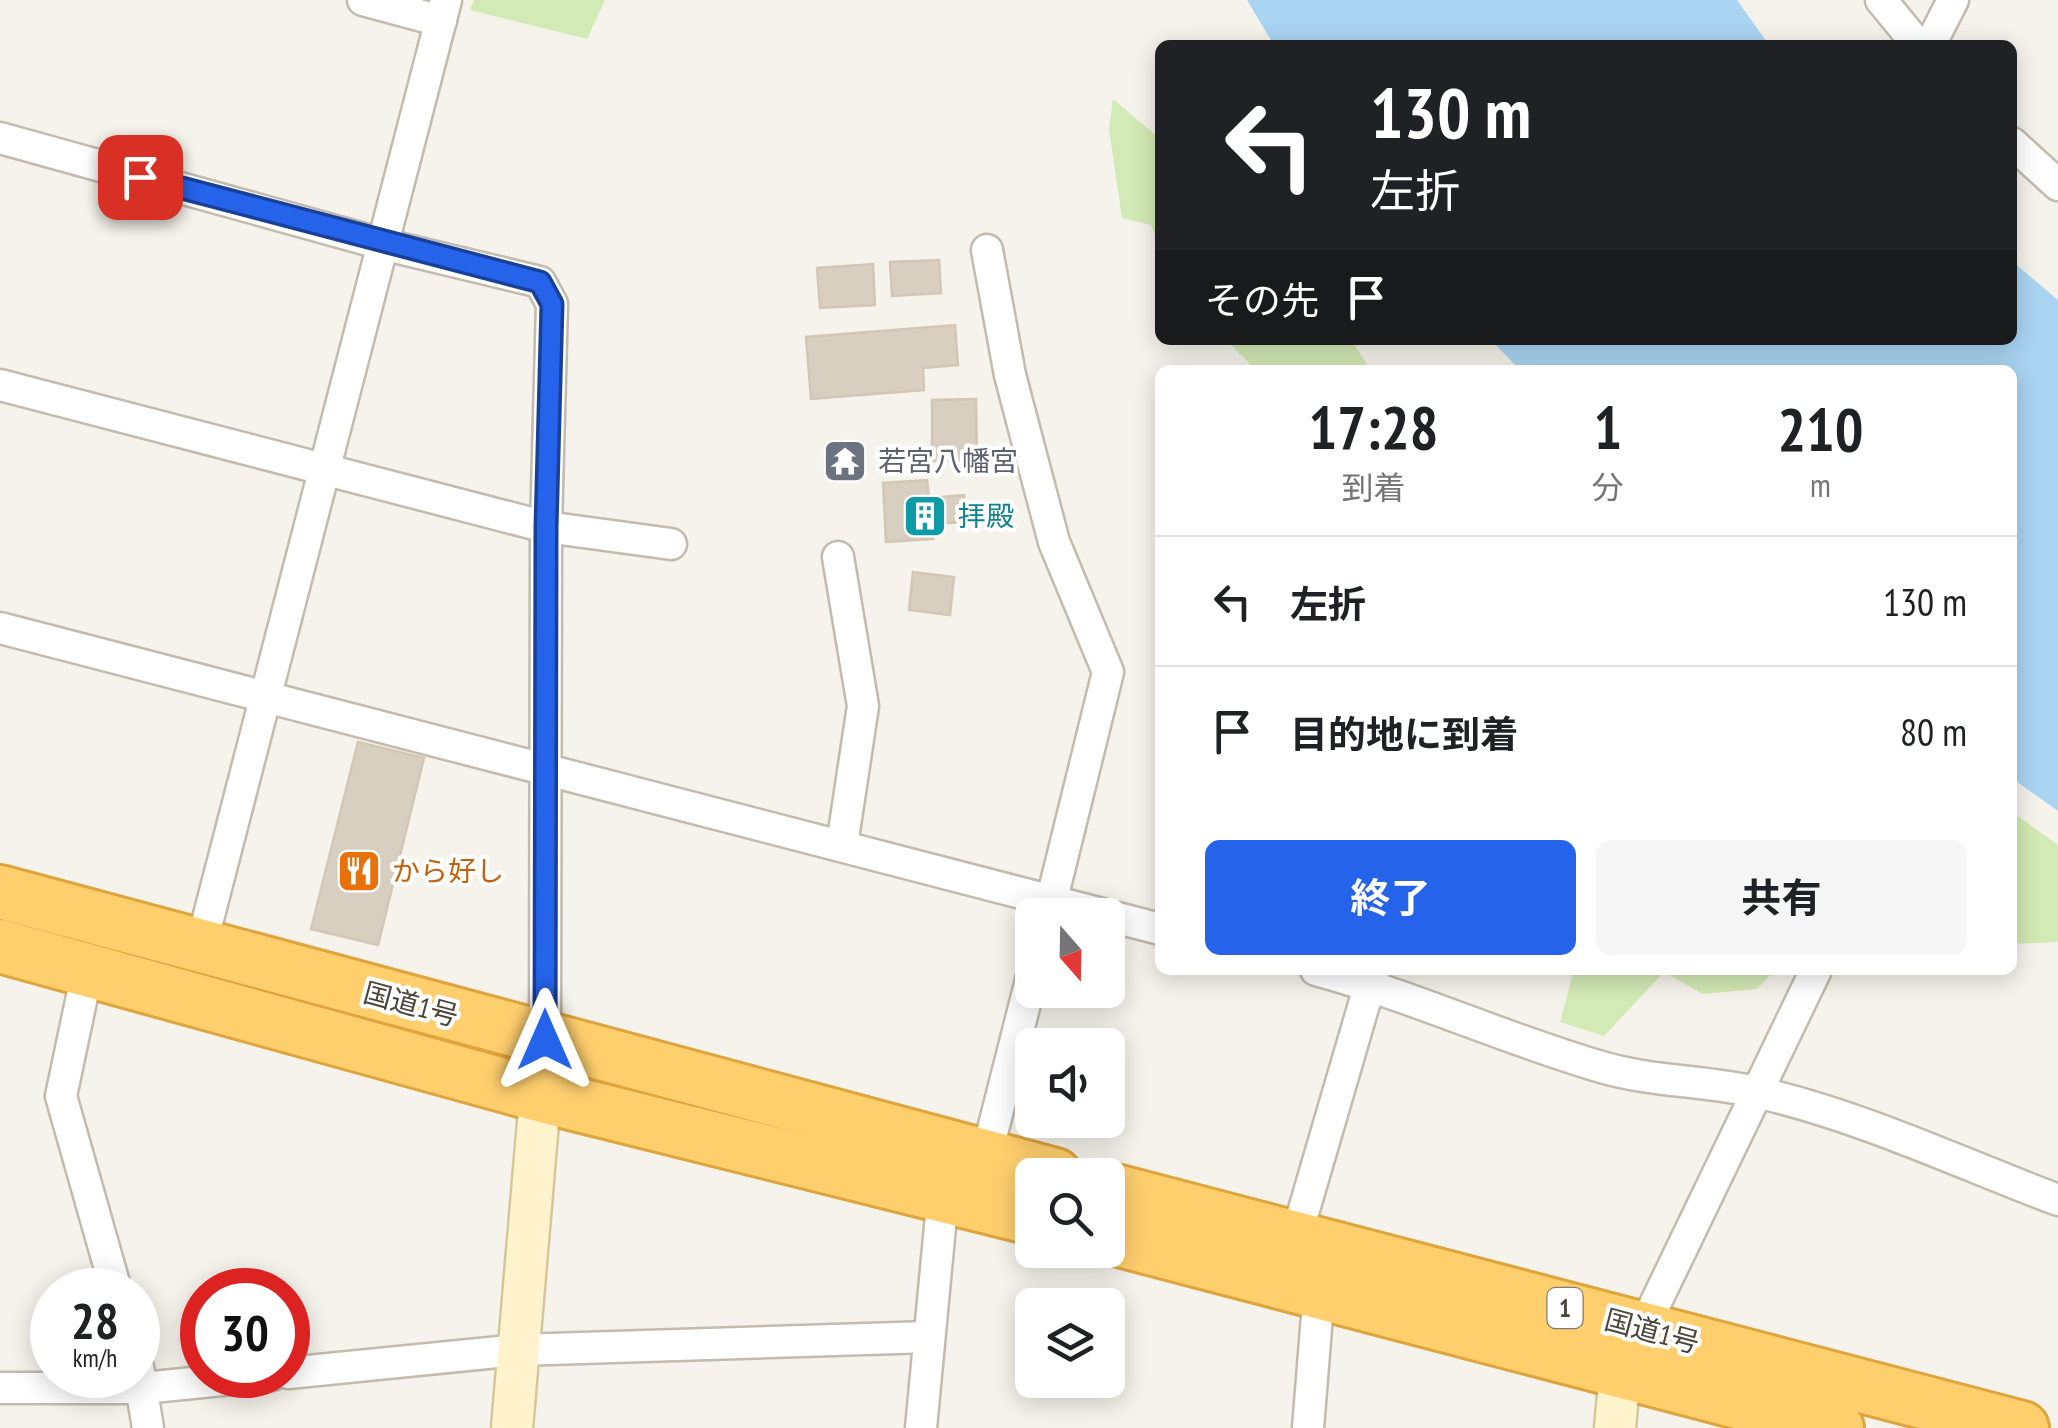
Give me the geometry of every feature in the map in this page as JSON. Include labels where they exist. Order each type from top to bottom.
[{"type":"highway","name":"国道1号","points":[[0,892],[1015,1165]]},
{"type":"highway","name":"国道1号","points":[[0,946],[539,1095],[1015,1213]]},
{"type":"highway","name":"国道1号","points":[[1125,1193],[1296,1238],[1631,1350],[1837,1428]]},
{"type":"highway","name":"国道1号","points":[[1125,1241],[1320,1291],[2022,1428]]},
{"type":"street","points":[[201,946],[386,245],[443,10],[363,0]]},
{"type":"street","points":[[1882,0],[1914,40]]},
{"type":"street","points":[[1933,40],[1953,0]]},
{"type":"street","points":[[0,138],[386,245],[540,282],[552,304],[546,527],[545,1040],[512,1428]]},
{"type":"street","points":[[2017,147],[2058,184]]},
{"type":"street","points":[[987,250],[1010,374],[1054,542],[1108,672],[1052,898]]},
{"type":"street","points":[[0,385],[546,527],[672,544]]},
{"type":"street","points":[[838,557],[863,706],[842,844]]},
{"type":"street","points":[[0,628],[842,844],[1018,898]]},
{"type":"street","points":[[1125,922],[1155,928]]},
{"type":"street","points":[[88,968],[61,1096],[110,1268]]},
{"type":"street","points":[[1615,1428],[1631,1350],[1814,975]]},
{"type":"street","points":[[1296,1238],[1373,977],[1596,1066],[1651,1080],[1755,1092],[1874,1130],[2058,1200]]},
{"type":"street","points":[[986,1157],[1024,1008]]},
{"type":"street","points":[[921,1428],[943,1194]]},
{"type":"street","points":[[1308,1428],[1320,1291]]},
{"type":"street","points":[[310,1372],[518,1350],[929,1337]]},
{"type":"street","points":[[0,1388],[30,1386]]},
{"type":"street","points":[[143,1398],[148,1428]]},
{"type":"green space","points":[[474,0],[605,0],[587,39],[470,10]]},
{"type":"green space","points":[[1113,99],[1155,135],[1155,235],[1151,225],[1122,218],[1109,129]]},
{"type":"green space","points":[[1231,345],[1354,345],[1368,365],[1251,365]]},
{"type":"green space","points":[[2017,816],[2058,845],[2058,942],[2017,944]]},
{"type":"green space","points":[[1573,975],[1661,975],[1604,1036],[1560,1022]]},
{"type":"green space","points":[[1669,975],[1770,975],[1757,989],[1703,994]]},
{"type":"water","points":[[1247,0],[1737,0],[1765,40],[1271,40]]},
{"type":"water","points":[[2017,265],[2058,300],[2058,811],[2017,782],[2017,365],[1515,365],[1496,345],[2017,345]]},
{"type":"building","points":[[939,260],[941,293],[892,296],[890,262]]},
{"type":"building","points":[[873,264],[875,305],[820,308],[817,268]]},
{"type":"building","points":[[955,325],[958,365],[923,368],[924,390],[811,399],[806,337]]},
{"type":"building","points":[[976,399],[977,461],[932,461],[932,400]]},
{"type":"building","name":"拝殿","points":[[927,480],[929,498],[964,495],[966,522],[932,524],[933,539],[886,542],[883,483]]},
{"type":"building","points":[[913,572],[954,577],[950,615],[909,610]]},
{"type":"building","points":[[358,742],[424,758],[378,945],[311,929]]},
{"type":"place","name":"若宮八幡宮","points":[[845,461]]},
{"type":"place","name":"拝殿","points":[[925,516]]},
{"type":"place","name":"から好し","points":[[359,871]]},
{"type":"route","points":[[140,177],[386,245],[540,282],[552,304],[546,527],[545,1040]]}]
